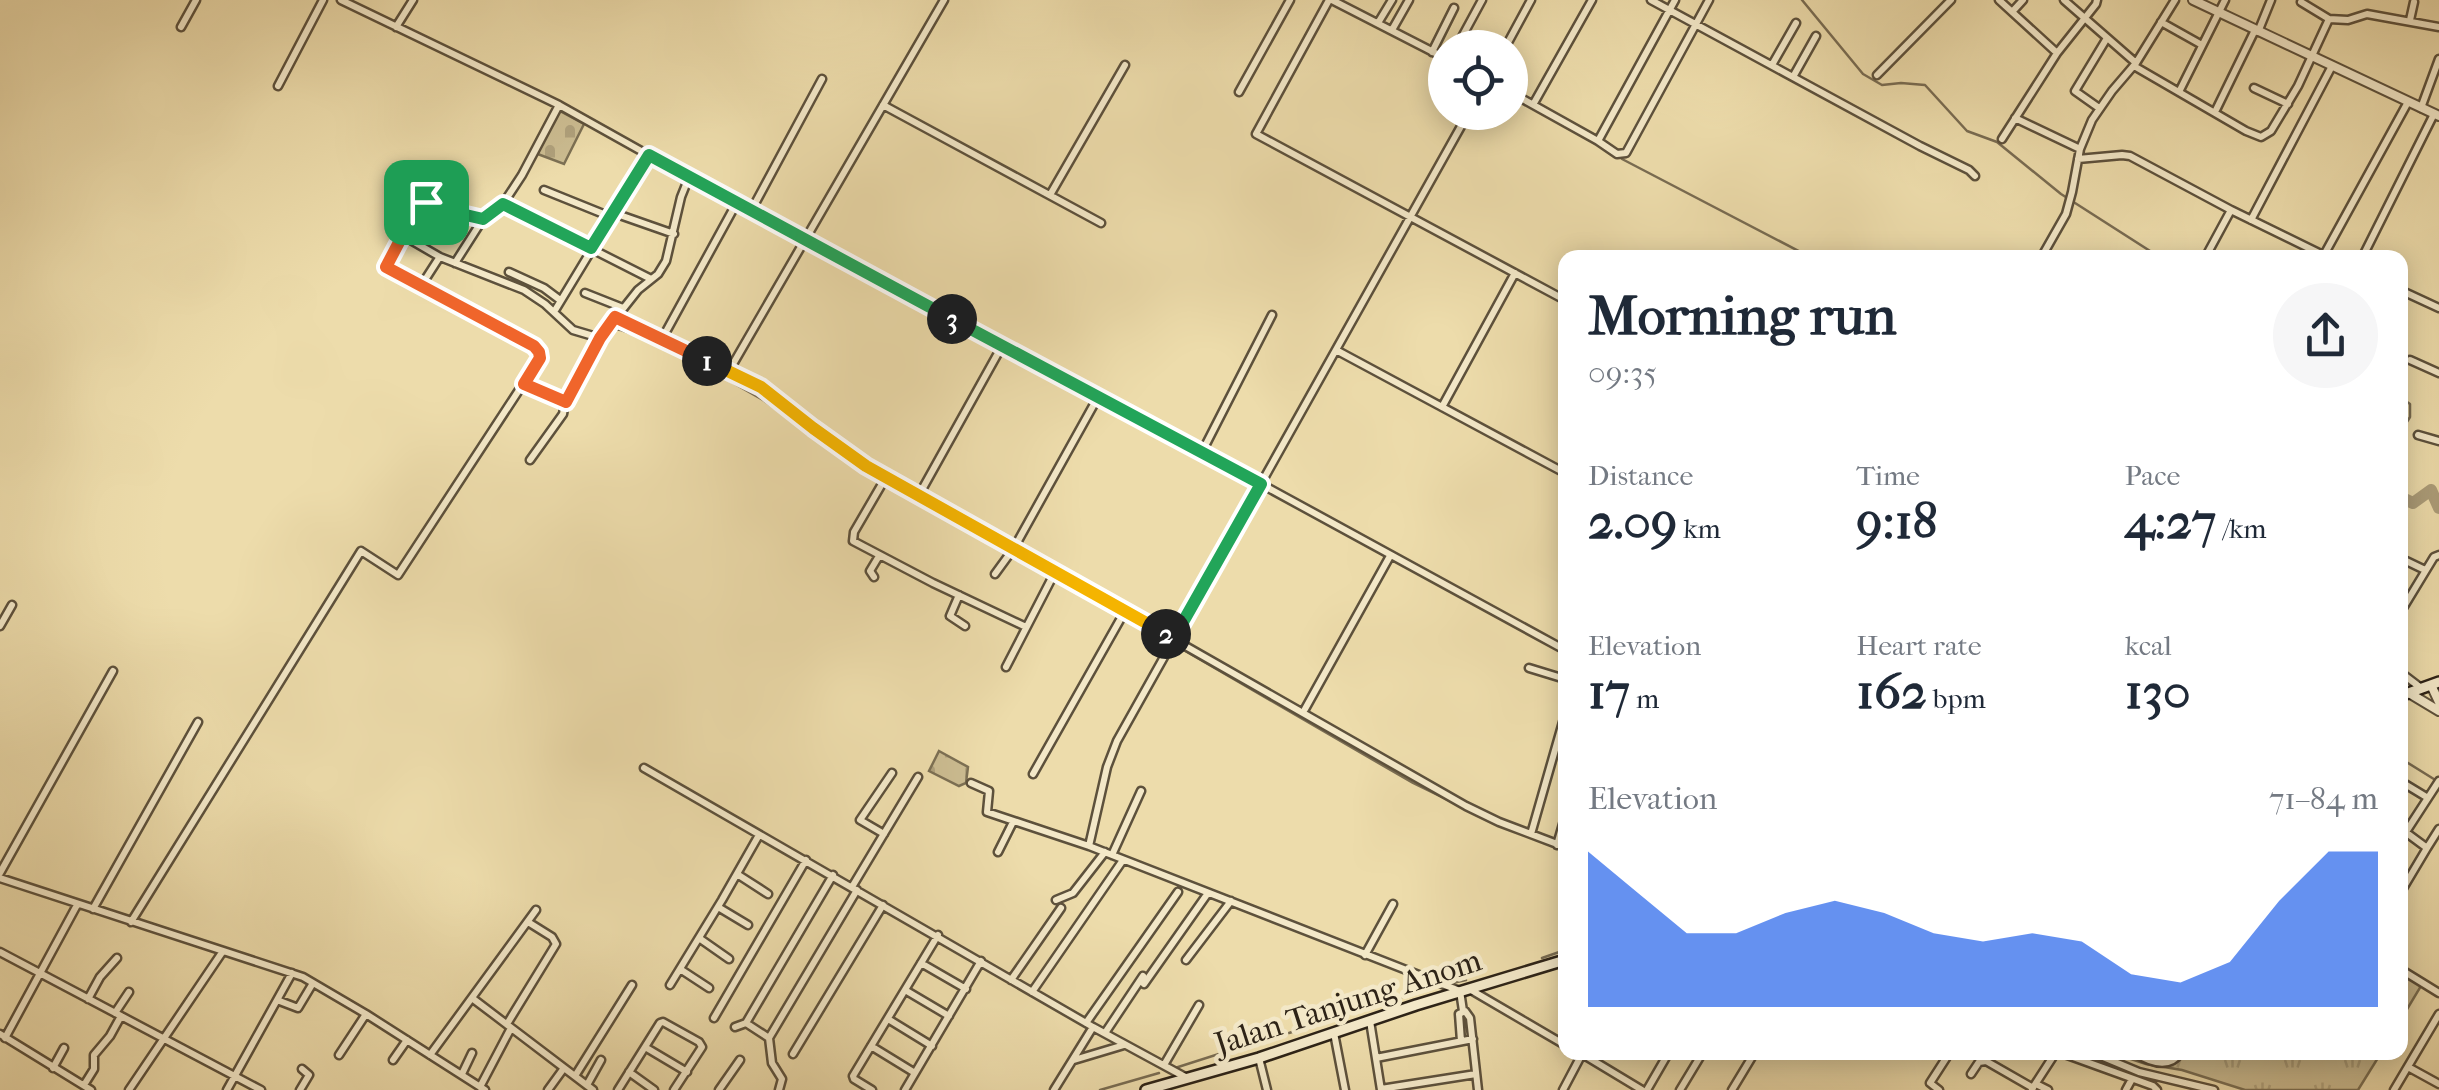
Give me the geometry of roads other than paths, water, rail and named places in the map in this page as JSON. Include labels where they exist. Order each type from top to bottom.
[{"type":"main road","name":"Jalan Tanjung Anom","points":[[1146,1090],[1558,962]]},
{"type":"street","points":[[181,27],[196,0]]},
{"type":"street","points":[[278,86],[323,0]]},
{"type":"street","points":[[341,0],[359,4],[396,27],[558,105],[1558,646]]},
{"type":"street","points":[[396,27],[412,0]]},
{"type":"street","points":[[729,372],[944,0]]},
{"type":"street","points":[[1239,92],[1290,0]]},
{"type":"street","points":[[1428,50],[1331,0],[1256,133],[1558,296]]},
{"type":"street","points":[[1354,10],[1360,0]]},
{"type":"street","points":[[1378,23],[1392,0]]},
{"type":"street","points":[[1392,30],[1409,0]]},
{"type":"street","points":[[1466,30],[1482,0]]},
{"type":"street","points":[[1515,30],[1531,0]]},
{"type":"street","points":[[1534,104],[1592,0]]},
{"type":"street","points":[[1651,0],[1975,176]]},
{"type":"street","points":[[1598,142],[1675,0]]},
{"type":"street","points":[[1528,101],[1624,155],[1708,0]]},
{"type":"street","points":[[1876,75],[1951,0]]},
{"type":"street","points":[[1999,0],[2057,53]]},
{"type":"street","points":[[2012,12],[2023,0]]},
{"type":"street","points":[[2064,0],[2135,64],[2261,137],[2272,131],[2288,104],[2329,19]]},
{"type":"street","points":[[2002,139],[2057,53],[2097,0]]},
{"type":"street","points":[[2046,250],[2066,214],[2080,148],[2099,108],[2135,64],[2174,0]]},
{"type":"street","points":[[2193,0],[2436,115],[2366,250]]},
{"type":"street","points":[[2179,92],[2224,0]]},
{"type":"street","points":[[2215,112],[2271,0]]},
{"type":"street","points":[[2301,2],[2329,19],[2348,20],[2364,14],[2439,27]]},
{"type":"street","points":[[2410,20],[2414,2]]},
{"type":"street","points":[[1443,30],[1454,8]]},
{"type":"street","points":[[2161,22],[2202,45]]},
{"type":"street","points":[[1772,65],[1796,23]]},
{"type":"street","points":[[1794,76],[1816,36]]},
{"type":"street","points":[[2099,108],[2075,91],[2107,38]]},
{"type":"street","points":[[2421,108],[2439,60]]},
{"type":"street","points":[[1050,195],[1126,66]]},
{"type":"street","points":[[2251,220],[2332,66]]},
{"type":"street","points":[[752,211],[822,79]]},
{"type":"street","points":[[2254,88],[2288,104]]},
{"type":"street","points":[[2329,250],[2408,102]]},
{"type":"street","points":[[454,264],[483,219],[503,204],[522,175],[558,105]]},
{"type":"street","points":[[883,105],[1102,223]]},
{"type":"street","points":[[2015,118],[2080,148]]},
{"type":"street","points":[[1088,846],[1112,753],[1459,130]]},
{"type":"street","points":[[553,312],[649,155]]},
{"type":"street","points":[[2078,160],[2130,156],[2314,250]]},
{"type":"street","points":[[530,460],[564,414],[566,402],[600,338],[666,261],[689,177]]},
{"type":"street","points":[[544,190],[674,234]]},
{"type":"street","points":[[132,922],[362,551],[398,574],[540,358],[537,349],[386,267],[418,206],[424,202],[483,219]]},
{"type":"street","points":[[503,204],[651,279]]},
{"type":"street","points":[[662,340],[736,204]]},
{"type":"street","points":[[2209,250],[2231,210]]},
{"type":"street","points":[[402,236],[440,258],[524,290],[573,330],[600,338]]},
{"type":"street","points":[[421,286],[440,258]]},
{"type":"street","points":[[508,272],[560,300]]},
{"type":"street","points":[[1442,407],[1515,274]]},
{"type":"street","points":[[584,293],[623,308]]},
{"type":"street","points":[[2408,294],[2439,308]]},
{"type":"street","points":[[1202,452],[1272,315]]},
{"type":"street","points":[[615,317],[761,387],[884,480],[1014,548],[1466,806],[1558,845]]},
{"type":"street","points":[[919,495],[1002,346]]},
{"type":"street","points":[[1336,350],[1558,470]]},
{"type":"street","points":[[2410,360],[2439,373]]},
{"type":"street","points":[[524,384],[566,402]]},
{"type":"street","points":[[995,574],[1014,548],[1098,397]]},
{"type":"street","points":[[2418,435],[2439,442]]},
{"type":"street","points":[[884,480],[852,538],[856,543],[1026,627]]},
{"type":"street","points":[[874,576],[870,571],[880,556]]},
{"type":"street","points":[[1305,708],[1390,556]]},
{"type":"street","points":[[2408,599],[2434,557],[2439,556]]},
{"type":"street","points":[[2408,562],[2425,570]]},
{"type":"street","points":[[1006,667],[1055,572]]},
{"type":"street","points":[[959,595],[950,616],[965,626]]},
{"type":"street","points":[[0,626],[12,605]]},
{"type":"street","points":[[1033,774],[1124,611]]},
{"type":"street","points":[[1529,668],[1558,677]]},
{"type":"street","points":[[113,671],[0,876],[313,982],[482,1089],[509,1026],[556,944],[552,937],[528,922]]},
{"type":"street","points":[[2430,685],[2439,702]]},
{"type":"street","points":[[2408,695],[2439,710]]},
{"type":"street","points":[[92,910],[198,722]]},
{"type":"street","points":[[1530,834],[1558,739]]},
{"type":"street","points":[[644,768],[1188,1079]]},
{"type":"street","points":[[884,834],[860,820],[892,773]]},
{"type":"street","points":[[779,1090],[782,1080],[772,1063],[769,1038],[918,778]]},
{"type":"street","points":[[971,783],[989,791],[986,812],[1108,853],[1465,990],[1558,1041]]},
{"type":"street","points":[[2408,824],[2438,783]]},
{"type":"street","points":[[2408,786],[2428,798]]},
{"type":"street","points":[[1010,980],[1058,904],[1073,893],[1108,853],[1141,790]]},
{"type":"street","points":[[998,852],[1013,822]]},
{"type":"street","points":[[2408,880],[2439,829]]},
{"type":"street","points":[[670,985],[760,834]]},
{"type":"street","points":[[2408,834],[2427,848]]},
{"type":"street","points":[[714,1018],[806,860]]},
{"type":"street","points":[[1032,992],[1123,860]]},
{"type":"street","points":[[737,874],[768,894]]},
{"type":"street","points":[[735,1027],[746,1023],[833,875]]},
{"type":"street","points":[[1054,1090],[1090,1025],[1178,892]]},
{"type":"street","points":[[1105,1033],[1208,893]]},
{"type":"street","points":[[1186,960],[1231,901]]},
{"type":"street","points":[[1366,955],[1394,904]]},
{"type":"street","points":[[77,905],[3,1036],[88,1088],[94,1055],[110,1036],[129,992]]},
{"type":"street","points":[[792,1054],[883,905]]},
{"type":"street","points":[[718,907],[748,925]]},
{"type":"street","points":[[430,1054],[536,910]]},
{"type":"street","points":[[872,1090],[852,1078],[938,936]]},
{"type":"street","points":[[699,938],[728,959]]},
{"type":"street","points":[[129,1090],[223,951]]},
{"type":"street","points":[[0,952],[262,1090]]},
{"type":"street","points":[[88,999],[100,977],[118,958]]},
{"type":"street","points":[[904,1090],[981,961]]},
{"type":"street","points":[[921,963],[966,989]]},
{"type":"street","points":[[680,969],[708,988]]},
{"type":"street","points":[[227,1090],[292,973]]},
{"type":"street","points":[[2408,974],[2439,993]]},
{"type":"street","points":[[277,1000],[298,1008],[313,982]]},
{"type":"street","points":[[575,1076],[632,985]]},
{"type":"street","points":[[905,990],[949,1016]]},
{"type":"street","points":[[1461,1041],[1458,1018],[1463,1011],[1465,990]]},
{"type":"street","points":[[472,998],[590,1088],[601,1060]]},
{"type":"street","points":[[1164,1066],[1199,1005]]},
{"type":"street","points":[[1463,1011],[1469,1014],[1478,1090]]},
{"type":"street","points":[[339,1056],[366,1014]]},
{"type":"street","points":[[2394,1090],[2439,1014]]},
{"type":"street","points":[[888,1019],[932,1046]]},
{"type":"street","points":[[1370,1021],[1381,1090],[1476,1074]]},
{"type":"street","points":[[618,1090],[661,1022],[702,1046],[674,1090]]},
{"type":"street","points":[[746,1023],[769,1038]]},
{"type":"street","points":[[1334,1033],[1345,1090]]},
{"type":"street","points":[[1376,1058],[1472,1039]]},
{"type":"street","points":[[393,1060],[407,1040]]},
{"type":"street","points":[[1074,1060],[1126,1045]]},
{"type":"street","points":[[871,1046],[915,1073]]},
{"type":"street","points":[[645,1047],[687,1072]]},
{"type":"street","points":[[53,1068],[64,1048]]},
{"type":"street","points":[[462,1074],[472,1053]]},
{"type":"street","points":[[1259,1058],[1267,1090]]},
{"type":"street","points":[[720,1090],[740,1060]]},
{"type":"street","points":[[1563,1090],[1578,1060]]},
{"type":"street","points":[[1592,1060],[1644,1090],[1664,1060]]},
{"type":"street","points":[[1680,1090],[1698,1060]]},
{"type":"street","points":[[1732,1090],[1749,1060]]},
{"type":"street","points":[[1939,1090],[1930,1083],[1945,1060]]},
{"type":"street","points":[[2033,1088],[2052,1060]]},
{"type":"street","points":[[2079,1060],[2157,1090]]},
{"type":"street","points":[[2110,1060],[2139,1072],[2214,1090]]},
{"type":"street","points":[[2147,1060],[2168,1064],[2175,1060]]},
{"type":"street","points":[[1970,1074],[1979,1062],[1986,1061],[2033,1088],[2048,1090]]},
{"type":"street","points":[[2408,1067],[2439,1084]]},
{"type":"street","points":[[548,1090],[564,1068]]},
{"type":"street","points":[[300,1090],[308,1076],[302,1069]]},
{"type":"street","points":[[629,1072],[654,1090]]},
{"type":"street","points":[[2126,1090],[2132,1079]]},
{"type":"waterway","points":[[1802,0],[1863,74],[1882,85],[1925,85],[1967,131],[1997,142],[2061,194],[2148,250]]},
{"type":"waterway","points":[[1622,159],[1797,250]]},
{"type":"waterway","points":[[610,329],[635,335],[719,375],[763,400],[880,480]]},
{"type":"waterway","points":[[2408,403],[2408,420]]},
{"type":"waterway","points":[[887,484],[956,518]]},
{"type":"waterway","points":[[2408,501],[2413,503],[2431,490],[2439,508]]},
{"type":"waterway","points":[[1014,553],[1049,574]]},
{"type":"waterway","points":[[1056,580],[1110,609]]},
{"type":"waterway","points":[[1126,617],[1164,638]]},
{"type":"waterway","points":[[1175,645],[1458,805]]},
{"type":"waterway","points":[[2408,763],[2437,781]]},
{"type":"waterway","points":[[1543,842],[1558,848]]},
{"type":"waterway","points":[[1542,958],[1558,952]]},
{"type":"waterway","points":[[1448,984],[1466,980]]},
{"type":"waterway","points":[[1289,1033],[1440,985]]},
{"type":"waterway","points":[[1175,1068],[1272,1037]]},
{"type":"waterway","points":[[1100,1090],[1159,1073]]}]
